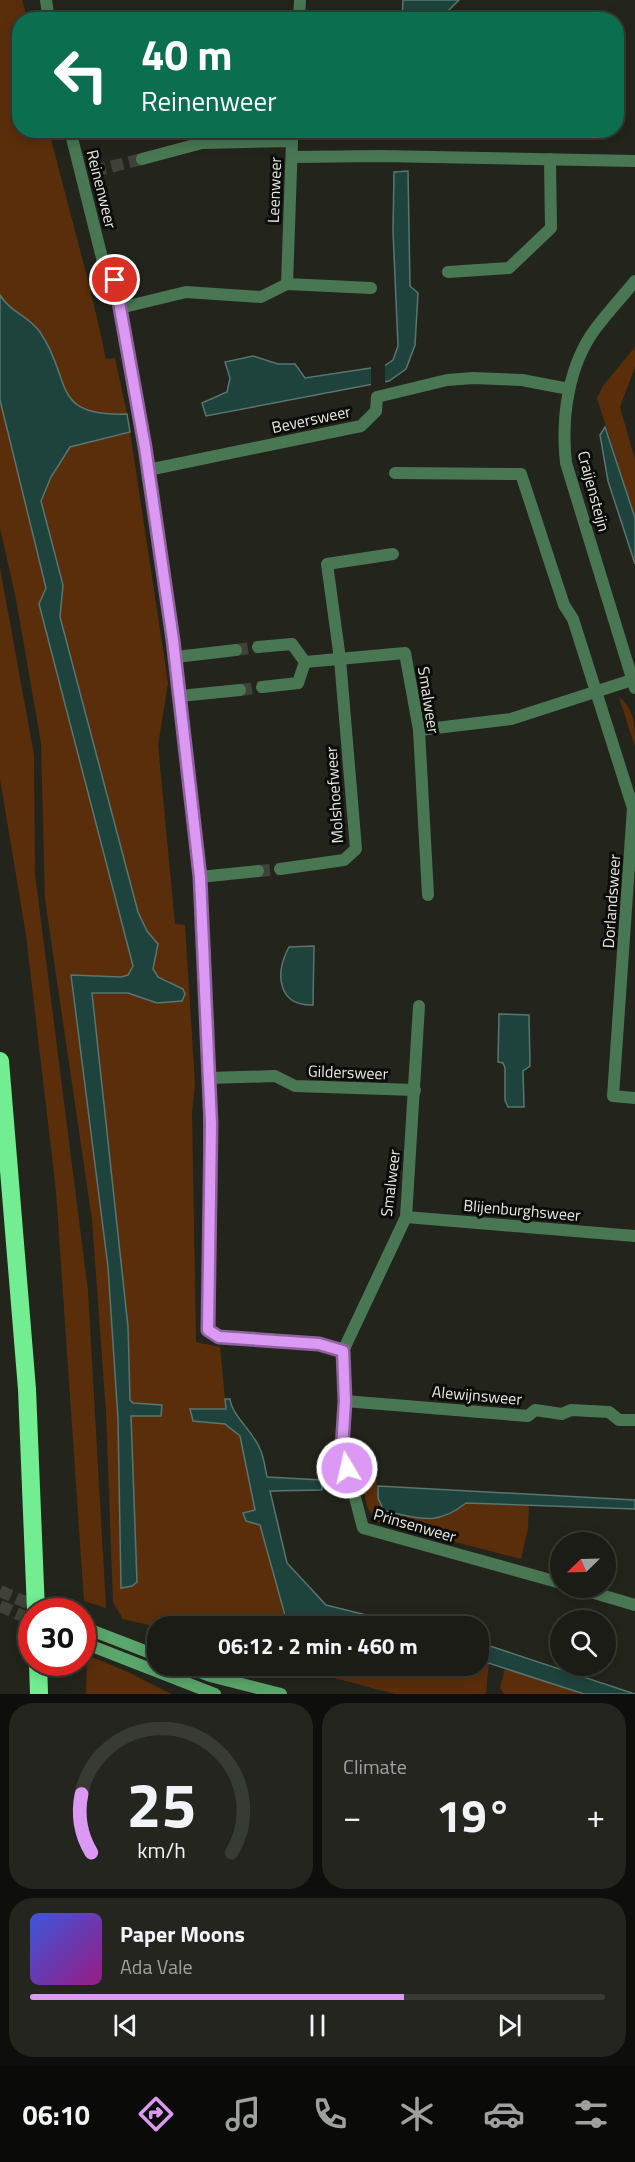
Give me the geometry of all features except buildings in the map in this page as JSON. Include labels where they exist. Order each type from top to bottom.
[{"type":"highway","points":[[0,1061],[27,1389],[35,1598]]},
{"type":"highway","points":[[38,1676],[39,1694]]},
{"type":"main road","points":[[96,1632],[147,1652]]},
{"type":"main road","points":[[96,1648],[215,1694]]},
{"type":"main road","points":[[208,1676],[281,1694]]},
{"type":"street","name":"Reinenweer","points":[[73,138],[88,173],[103,262],[115,280],[148,470],[176,657],[200,877],[210,1078],[208,1330],[219,1337],[319,1344],[343,1351]]},
{"type":"street","name":"Leenweer","points":[[142,159],[202,143],[266,138]]},
{"type":"street","name":"Leenweer","points":[[287,284],[292,138]]},
{"type":"street","points":[[292,157],[635,161]]},
{"type":"street","points":[[448,272],[509,268],[551,228],[550,159]]},
{"type":"street","name":"Craijensteijn","points":[[634,684],[566,463],[565,422],[569,389],[581,355],[595,329],[635,281]]},
{"type":"street","points":[[120,308],[186,292],[261,297],[287,284],[371,288]]},
{"type":"street","name":"Beversweer","points":[[148,470],[361,426],[376,411],[377,397],[447,380],[522,380],[569,389]]},
{"type":"street","name":"Dorlandsweer","points":[[395,473],[521,474],[564,605],[573,619],[633,808],[633,867],[613,1096],[635,1098]]},
{"type":"street","name":"Molshoefweer","points":[[280,869],[344,860],[356,849],[340,658],[327,564],[393,554]]},
{"type":"street","points":[[258,647],[292,644],[305,662]]},
{"type":"street","points":[[176,657],[236,650]]},
{"type":"street","name":"Smalweer","points":[[340,658],[405,653],[419,730],[428,895]]},
{"type":"street","points":[[305,662],[340,658]]},
{"type":"street","points":[[262,687],[298,683],[305,662]]},
{"type":"street","points":[[419,730],[511,719],[596,692],[634,684]]},
{"type":"street","points":[[180,696],[240,690]]},
{"type":"street","points":[[200,877],[258,871]]},
{"type":"street","name":"Smalweer","points":[[343,1351],[406,1217],[416,1090],[419,1006]]},
{"type":"street","name":"Gildersweer","points":[[210,1078],[275,1076],[295,1086],[416,1090]]},
{"type":"street","name":"Blijenburghsweer","points":[[406,1217],[635,1236]]},
{"type":"street","name":"Prinsenweer","points":[[343,1351],[345,1401],[342,1448],[363,1528],[550,1580]]},
{"type":"street","name":"Alewijnsweer","points":[[345,1401],[528,1416],[535,1410],[562,1414],[571,1410],[609,1412],[620,1420],[635,1420]]},
{"type":"street","points":[[611,1598],[635,1605]]},
{"type":"shaded area","points":[[0,0],[22,0],[25,12],[12,12],[12,138],[51,138],[106,359],[115,358],[127,414],[102,413],[85,409],[74,402],[67,392],[50,349],[40,332],[31,322],[9,306],[0,295]]},
{"type":"shaded area","points":[[635,347],[635,367],[620,407],[635,460],[635,518],[597,398],[603,386]]},
{"type":"shaded area","points":[[0,400],[46,588],[39,604],[133,966],[128,975],[121,977],[71,975],[108,1267],[118,1419],[121,1583],[123,1587],[132,1586],[137,1581],[131,1416],[161,1416],[162,1405],[133,1403],[130,1400],[128,1327],[92,993],[128,993],[157,1003],[182,1001],[169,980],[158,977],[153,969],[158,944],[147,931],[138,912],[60,617],[63,585],[41,501],[51,477],[70,447],[130,432],[168,683],[158,745],[175,924],[185,925],[195,1084],[192,1111],[196,1342],[220,1347],[226,1409],[190,1409],[193,1421],[225,1424],[240,1436],[255,1510],[243,1513],[246,1521],[260,1524],[284,1616],[147,1616],[147,1625],[123,1619],[113,1602],[106,1412],[92,1220],[45,899],[41,743],[16,599],[0,528]]},
{"type":"shaded area","points":[[0,568],[34,755],[35,874],[88,1291],[106,1608],[96,1605],[96,1598],[84,1598],[56,1191],[26,935],[0,779]]},
{"type":"shaded area","points":[[619,697],[631,713],[635,747]]},
{"type":"shaded area","points":[[359,1468],[375,1468],[378,1498],[385,1511],[427,1519],[456,1511],[466,1503],[529,1506],[528,1528],[521,1559],[375,1521],[367,1506]]},
{"type":"shaded area","points":[[96,1659],[171,1694],[86,1694],[86,1676],[96,1676]]},
{"type":"shaded area","points":[[505,1668],[584,1694],[504,1694],[500,1688]]},
{"type":"shaded area","points":[[327,1676],[488,1676],[486,1694],[395,1694]]},
{"type":"water","points":[[403,0],[459,0],[447,12],[402,12]]},
{"type":"water","points":[[408,171],[410,286],[418,293],[415,345],[406,369],[389,381],[206,416],[202,403],[227,392],[230,378],[225,362],[253,356],[278,364],[295,364],[305,378],[384,366],[393,360],[398,346],[393,231],[394,172]]},
{"type":"water","points":[[0,295],[9,306],[31,322],[40,332],[50,349],[67,392],[74,402],[85,409],[102,413],[127,414],[130,432],[70,447],[51,477],[41,501],[63,585],[60,617],[138,912],[147,931],[158,944],[153,969],[158,977],[183,989],[185,994],[182,1001],[157,1003],[128,993],[92,993],[128,1327],[130,1400],[133,1403],[162,1405],[161,1416],[131,1416],[137,1582],[132,1586],[121,1588],[118,1419],[108,1267],[71,975],[121,977],[128,975],[133,966],[39,604],[46,588],[0,400]]},
{"type":"water","points":[[605,427],[635,518],[635,564],[608,481],[600,435]]},
{"type":"water","points":[[314,946],[313,1005],[301,1004],[286,994],[282,986],[282,967],[289,947]]},
{"type":"water","points":[[499,1014],[529,1015],[530,1066],[523,1071],[524,1107],[508,1107],[505,1100],[505,1068],[503,1063],[498,1062]]},
{"type":"water","points":[[225,1399],[230,1399],[235,1411],[257,1442],[267,1477],[322,1480],[322,1490],[270,1491],[287,1563],[326,1605],[371,1616],[285,1616],[260,1525],[246,1521],[243,1513],[255,1510],[240,1436],[225,1424],[193,1421],[190,1409],[226,1409]]},
{"type":"water","points":[[378,1486],[635,1500],[635,1509],[466,1503],[455,1511],[427,1519],[384,1511],[378,1498]]},
{"type":"water","points":[[489,1646],[550,1666],[550,1676],[581,1676],[635,1694],[584,1694],[489,1663]]},
{"type":"pier","points":[[385,363],[385,383],[371,386],[371,366]]},
{"type":"tunnel","points":[[94,171],[142,159]]},
{"type":"tunnel","points":[[236,650],[258,647]]},
{"type":"tunnel","points":[[240,690],[262,687]]},
{"type":"tunnel","points":[[258,871],[280,869]]},
{"type":"tunnel","points":[[0,1591],[18,1599]]},
{"type":"tunnel","points":[[0,1606],[18,1614]]},
{"type":"route","points":[[115,280],[145,447],[173,640],[200,877],[211,1124],[208,1330],[219,1337],[319,1344],[343,1351],[345,1401],[342,1448],[347,1468]]}]
